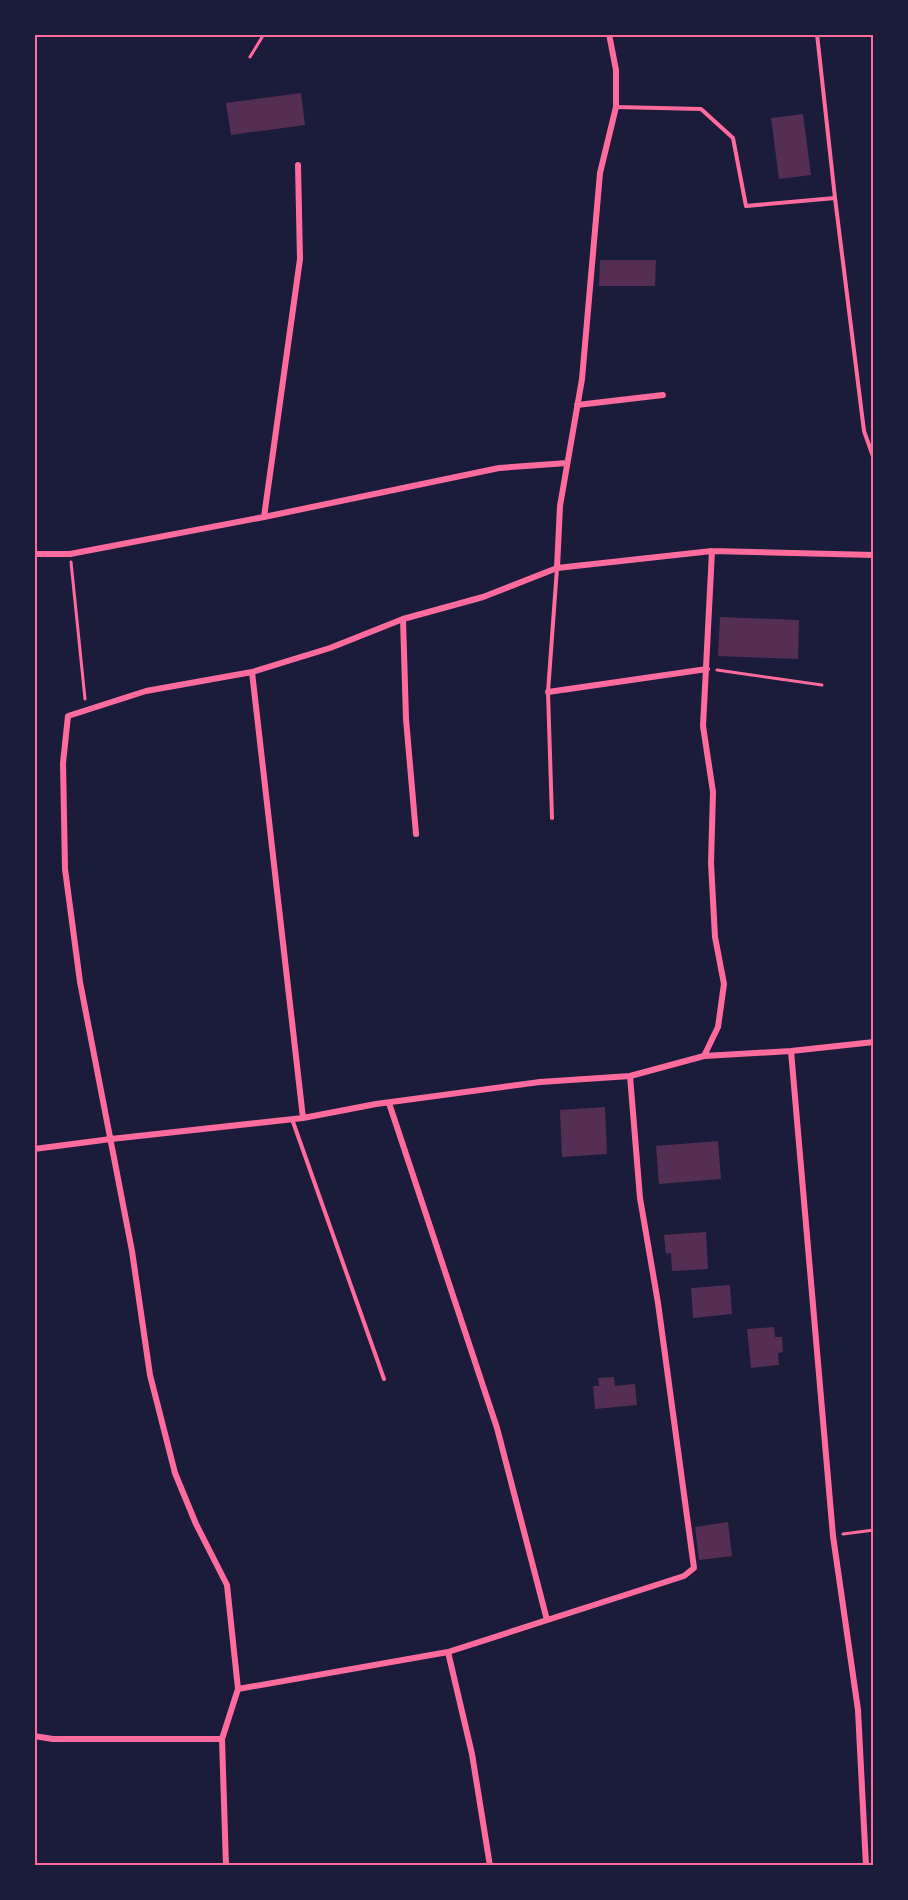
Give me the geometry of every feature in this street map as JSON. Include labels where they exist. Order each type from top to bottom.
[{"type":"street","points":[[557,568],[560,506],[582,379],[600,173],[616,107],[616,70],[609,34]]},
{"type":"street","points":[[264,517],[300,259],[298,165]]},
{"type":"street","points":[[577,405],[663,395]]},
{"type":"street","points":[[34,554],[70,554],[264,517],[499,468],[567,463]]},
{"type":"street","points":[[704,1056],[718,1027],[724,984],[715,937],[711,863],[713,792],[703,726],[712,551]]},
{"type":"street","points":[[226,1866],[222,1738],[238,1689],[227,1585],[196,1524],[175,1473],[150,1375],[132,1251],[80,982],[65,869],[63,763],[68,716],[147,691],[252,672],[330,648],[403,619],[483,597],[557,568],[712,551],[873,555]]},
{"type":"street","points":[[403,619],[406,719],[416,834]]},
{"type":"street","points":[[548,692],[707,669]]},
{"type":"street","points":[[252,672],[303,1118]]},
{"type":"street","points":[[34,1149],[303,1118],[389,1103],[540,1082],[630,1076],[704,1056],[791,1051],[873,1042]]},
{"type":"street","points":[[791,1051],[833,1536],[858,1710],[866,1866]]},
{"type":"street","points":[[238,1689],[448,1652],[684,1576],[694,1568],[658,1303],[640,1198],[630,1076]]},
{"type":"street","points":[[389,1103],[497,1428],[547,1620]]},
{"type":"street","points":[[448,1652],[472,1754],[490,1866]]},
{"type":"street","points":[[34,1736],[53,1739],[222,1738]]},
{"type":"lane","points":[[817,34],[864,431],[873,459]]},
{"type":"lane","points":[[616,107],[701,109],[732,138],[746,206],[835,198]]},
{"type":"lane","points":[[552,818],[548,692],[557,568]]},
{"type":"lane","points":[[292,1119],[384,1379]]},
{"type":"path","points":[[250,57],[264,34]]},
{"type":"path","points":[[70,554],[86,710]]},
{"type":"path","points":[[707,669],[822,685]]},
{"type":"path","points":[[833,1536],[873,1530]]},
{"type":"building","points":[[301,93],[305,125],[231,135],[226,103]]},
{"type":"building","points":[[803,114],[811,175],[779,179],[771,118]]},
{"type":"building","points":[[600,260],[656,260],[655,286],[599,286]]},
{"type":"building","points":[[720,617],[799,620],[798,659],[718,656]]},
{"type":"building","points":[[605,1107],[607,1154],[562,1157],[560,1110]]},
{"type":"building","points":[[718,1141],[721,1179],[659,1184],[656,1146]]},
{"type":"building","points":[[706,1232],[708,1269],[672,1271],[671,1253],[666,1254],[664,1235]]},
{"type":"building","points":[[730,1285],[732,1314],[693,1318],[691,1288]]},
{"type":"building","points":[[774,1327],[775,1337],[782,1337],[783,1352],[778,1353],[779,1365],[751,1368],[747,1329]]},
{"type":"building","points":[[614,1377],[615,1386],[635,1384],[637,1405],[595,1409],[593,1386],[599,1386],[598,1378]]},
{"type":"building","points":[[728,1522],[732,1556],[699,1560],[695,1527]]}]
